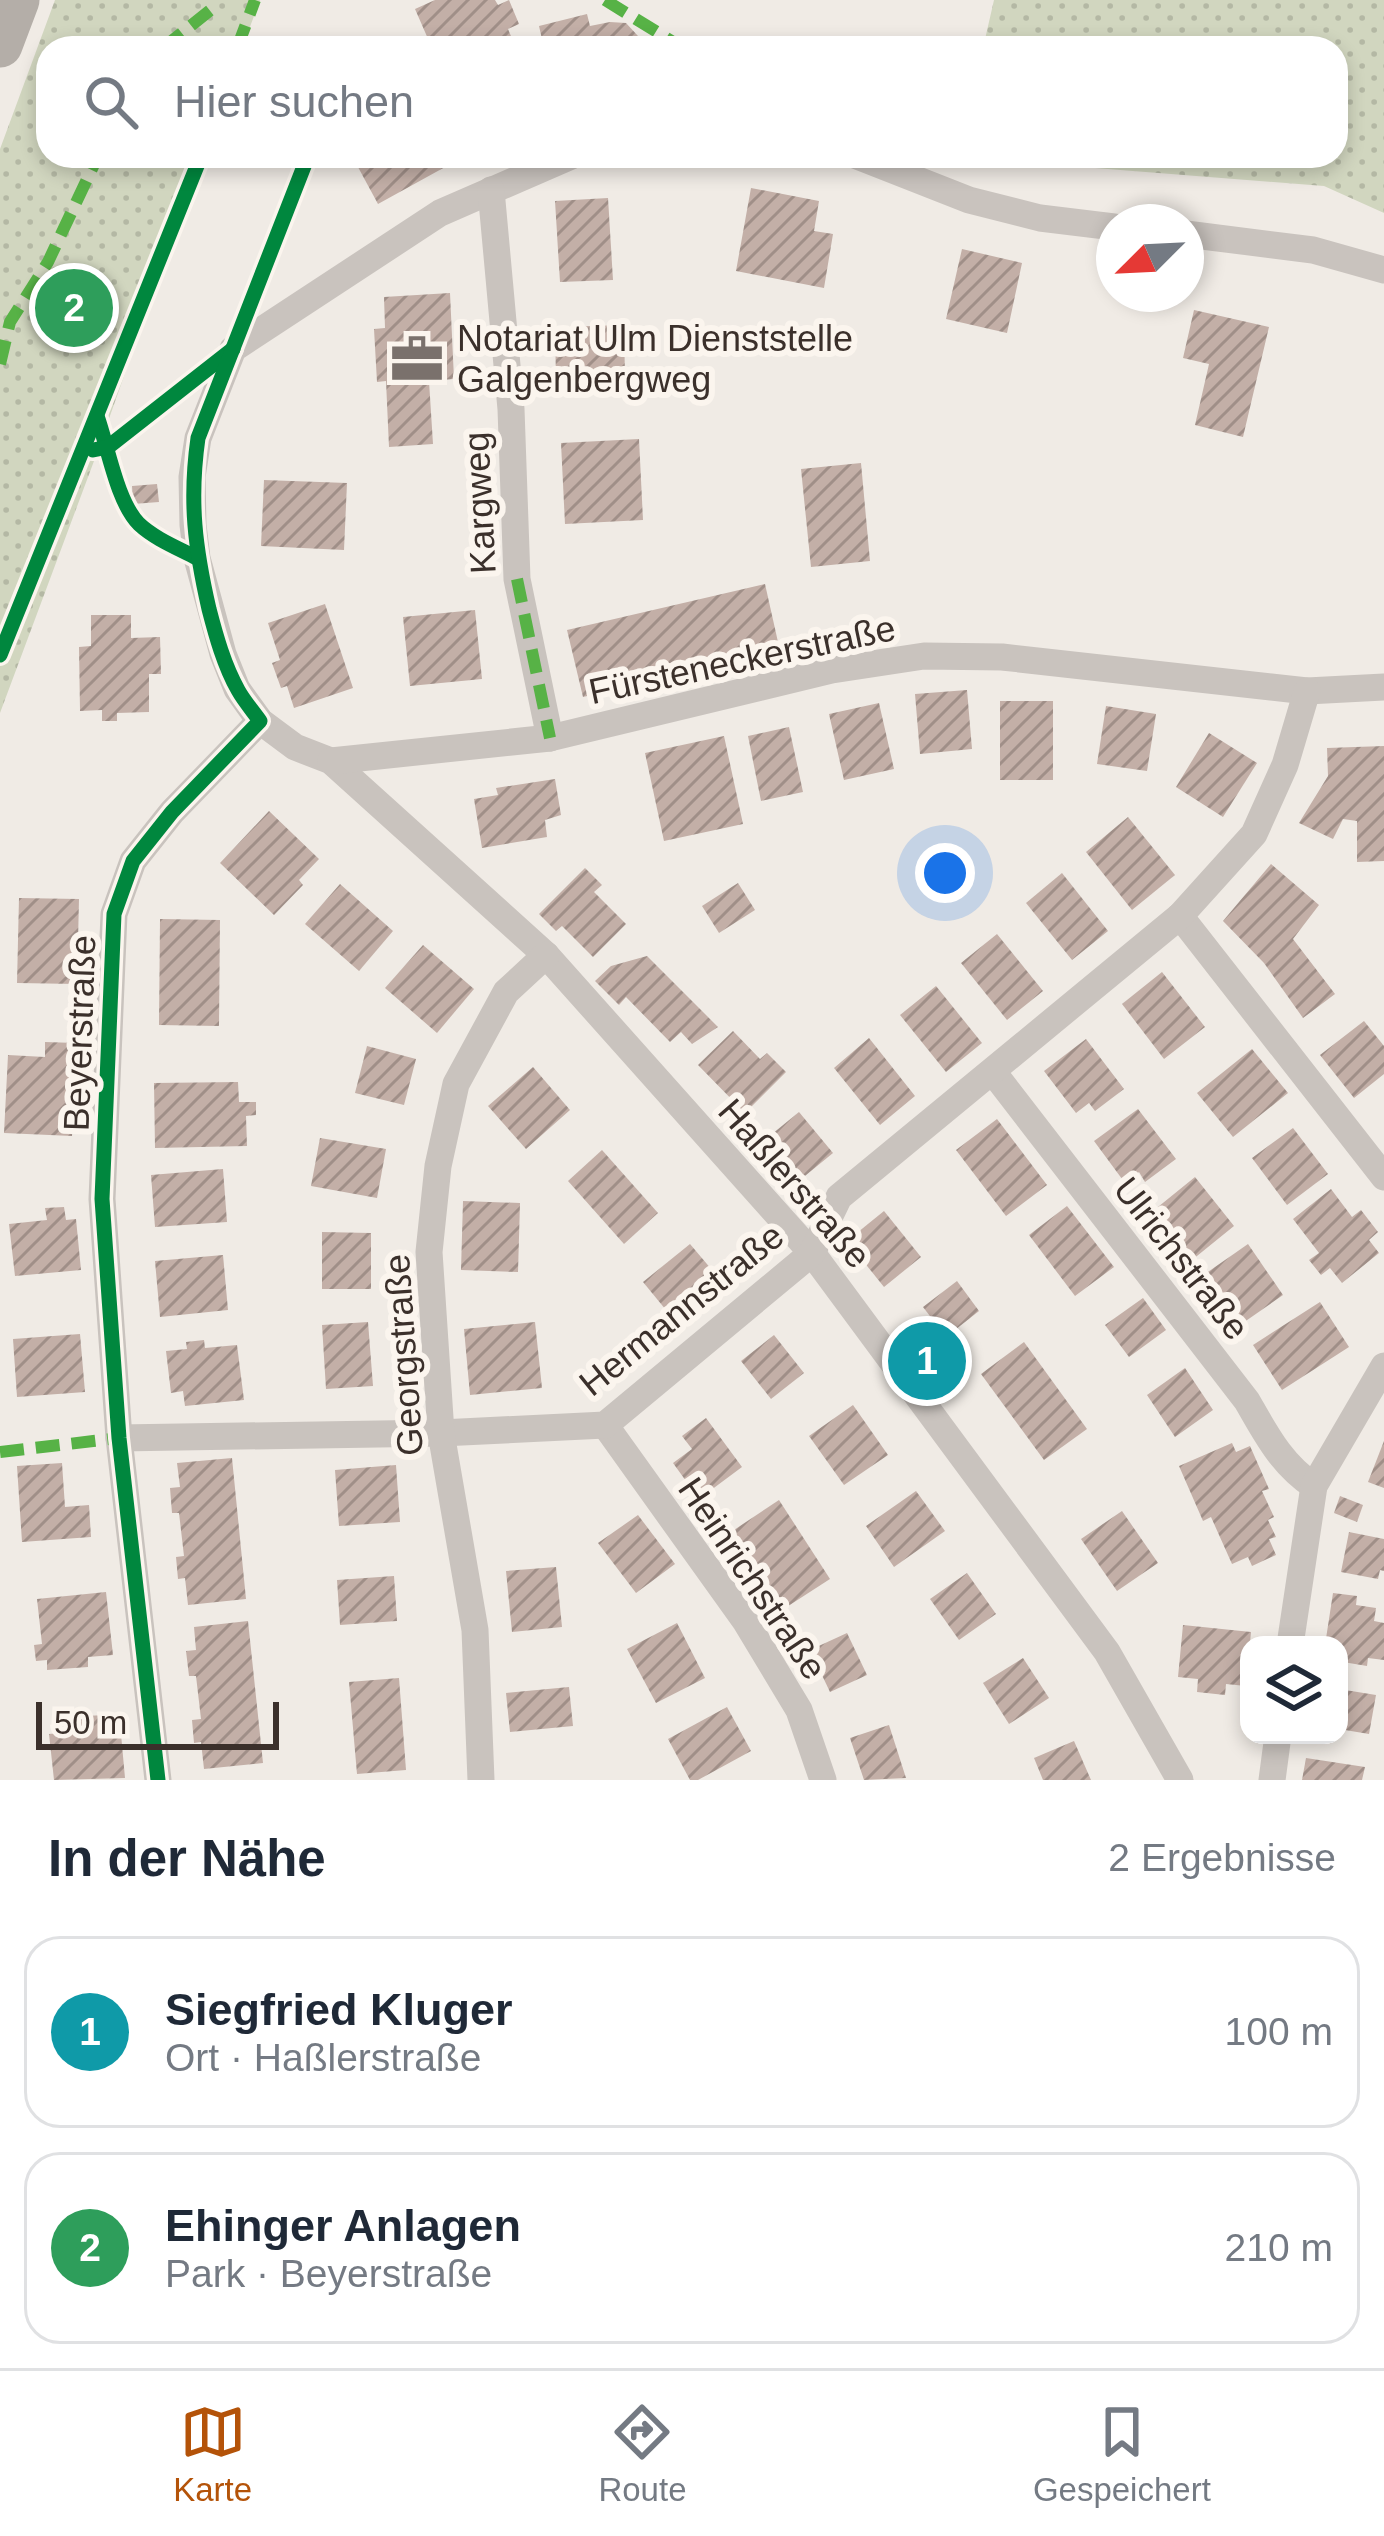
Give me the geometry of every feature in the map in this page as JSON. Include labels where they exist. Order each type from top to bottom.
[{"type":"highway","points":[[0,45],[17,0]]},
{"type":"street","points":[[260,721],[238,689],[218,642],[193,525],[192,477],[198,438],[233,349],[440,213],[543,168]]},
{"type":"street","points":[[887,168],[968,200],[1040,218],[1096,225]]},
{"type":"street","name":"Kargweg","points":[[491,190],[512,409],[517,579],[550,738]]},
{"type":"street","points":[[1204,236],[1313,250],[1384,270]]},
{"type":"street","name":"Fürsteneckerstraße","points":[[331,761],[550,738],[832,670],[924,656],[1002,657],[1307,691],[1384,687]]},
{"type":"street","name":"Hermannstraße","points":[[119,1438],[604,1425],[812,1252],[839,1197],[1180,916],[1254,834],[1286,765],[1307,691]]},
{"type":"street","name":"Haßlerstraße","points":[[260,721],[295,747],[331,761],[546,956],[812,1252],[1106,1652],[1180,1780]]},
{"type":"street","name":"Beyerstraße","points":[[158,1780],[119,1438],[102,1199],[114,914],[133,861],[172,812],[260,721]]},
{"type":"street","points":[[1180,916],[1384,1177]]},
{"type":"street","name":"Georgstraße","points":[[482,1780],[475,1630],[441,1432],[429,1252],[438,1166],[456,1084],[506,992],[546,956]]},
{"type":"street","name":"Ulrichstraße","points":[[993,1072],[1247,1401],[1280,1457],[1314,1486]]},
{"type":"street","points":[[1291,1636],[1314,1486],[1384,1366]]},
{"type":"street","name":"Heinrichstraße","points":[[604,1425],[754,1636],[799,1710],[823,1780]]},
{"type":"street","points":[[1272,1780],[1277,1744]]},
{"type":"lane","points":[[233,349],[303,168]]},
{"type":"green space","points":[[55,0],[260,0],[246,36],[42,36]]},
{"type":"green space","points":[[994,0],[1384,0],[1384,213],[1324,186],[1096,168],[1348,168],[1348,36],[986,36]]},
{"type":"green space","points":[[36,51],[36,168],[198,168],[0,713],[0,149]]},
{"type":"building","points":[[435,0],[495,0],[498,5],[509,0],[519,24],[508,29],[511,36],[427,36],[415,9]]},
{"type":"building","points":[[587,14],[590,26],[626,23],[638,36],[541,36],[539,26]]},
{"type":"building","points":[[358,168],[443,168],[378,204]]},
{"type":"building","points":[[751,188],[819,201],[814,231],[833,234],[824,288],[736,271]]},
{"type":"building","points":[[608,198],[613,280],[560,282],[555,201]]},
{"type":"building","points":[[962,249],[1022,263],[1007,333],[946,319]]},
{"type":"building","points":[[450,293],[454,379],[429,381],[433,444],[389,447],[386,381],[377,382],[374,329],[385,328],[384,297]]},
{"type":"building","points":[[1194,312],[1269,327],[1243,437],[1195,425],[1209,364],[1183,358]]},
{"type":"building","points":[[624,325],[625,379],[556,381],[555,327]]},
{"type":"building","points":[[639,439],[643,520],[565,524],[561,443]]},
{"type":"building","points":[[861,463],[870,561],[811,567],[801,469]]},
{"type":"building","points":[[264,480],[347,483],[344,550],[261,546]]},
{"type":"building","points":[[157,484],[159,502],[133,504],[132,486]]},
{"type":"building","points":[[765,584],[780,651],[583,697],[567,630]]},
{"type":"building","points":[[325,604],[353,688],[294,708],[272,663],[280,660],[268,623]]},
{"type":"building","points":[[475,610],[482,679],[410,686],[403,617]]},
{"type":"building","points":[[91,615],[131,615],[131,638],[160,637],[161,674],[149,674],[149,712],[117,713],[117,721],[102,721],[102,710],[80,711],[79,647],[91,646]]},
{"type":"building","points":[[967,690],[972,749],[920,754],[915,694]]},
{"type":"building","points":[[1000,701],[1053,701],[1053,780],[1000,780]]},
{"type":"building","points":[[879,703],[894,769],[844,780],[829,714]]},
{"type":"building","points":[[1106,706],[1156,714],[1147,771],[1097,764]]},
{"type":"building","points":[[789,727],[803,792],[761,801],[748,736]]},
{"type":"building","points":[[1209,733],[1257,763],[1223,817],[1176,787]]},
{"type":"building","points":[[724,736],[743,824],[664,841],[645,753]]},
{"type":"building","points":[[1384,746],[1384,861],[1357,862],[1357,821],[1343,819],[1333,839],[1299,823],[1328,776],[1327,748]]},
{"type":"building","points":[[555,779],[561,815],[545,820],[547,837],[482,848],[474,799],[498,795],[496,788]]},
{"type":"building","points":[[269,811],[319,859],[299,880],[303,885],[274,915],[220,863]]},
{"type":"building","points":[[1128,817],[1175,875],[1132,910],[1086,852]]},
{"type":"building","points":[[1271,864],[1319,905],[1293,939],[1335,994],[1303,1018],[1264,963],[1223,921]]},
{"type":"building","points":[[585,868],[602,885],[594,892],[626,924],[593,957],[562,926],[556,931],[539,914]]},
{"type":"building","points":[[1062,873],[1108,931],[1072,960],[1026,903]]},
{"type":"building","points":[[738,883],[755,910],[719,933],[702,906]]},
{"type":"building","points":[[340,884],[393,931],[359,971],[305,924]]},
{"type":"building","points":[[19,898],[79,899],[77,984],[17,983]]},
{"type":"building","points":[[160,919],[220,920],[219,1026],[159,1025]]},
{"type":"building","points":[[997,934],[1043,991],[1007,1020],[961,963]]},
{"type":"building","points":[[423,945],[474,989],[437,1033],[385,988]]},
{"type":"building","points":[[647,956],[718,1027],[692,1044],[681,1032],[670,1042],[626,997],[619,1005],[595,981],[611,966]]},
{"type":"building","points":[[1162,972],[1205,1027],[1164,1059],[1122,1004]]},
{"type":"building","points":[[936,986],[982,1043],[946,1072],[900,1015]]},
{"type":"building","points":[[1364,1021],[1384,1046],[1384,1074],[1354,1098],[1320,1055]]},
{"type":"building","points":[[733,1031],[760,1059],[767,1053],[786,1072],[745,1113],[698,1065]]},
{"type":"building","points":[[869,1038],[915,1096],[880,1125],[834,1068]]},
{"type":"building","points":[[1086,1039],[1124,1089],[1095,1111],[1089,1103],[1076,1113],[1044,1071]]},
{"type":"building","points":[[45,1042],[76,1043],[72,1136],[4,1133],[8,1055],[45,1057]]},
{"type":"building","points":[[367,1046],[416,1059],[404,1105],[355,1093]]},
{"type":"building","points":[[1252,1049],[1288,1093],[1233,1137],[1197,1093]]},
{"type":"building","points":[[533,1067],[570,1110],[526,1149],[488,1106]]},
{"type":"building","points":[[238,1082],[239,1102],[256,1102],[256,1115],[246,1116],[247,1146],[155,1148],[154,1083]]},
{"type":"building","points":[[1138,1109],[1176,1159],[1145,1182],[1139,1172],[1125,1183],[1094,1141]]},
{"type":"building","points":[[799,1112],[833,1153],[800,1180],[766,1139]]},
{"type":"building","points":[[997,1119],[1047,1185],[1006,1216],[956,1150]]},
{"type":"building","points":[[1293,1128],[1328,1174],[1287,1205],[1252,1158]]},
{"type":"building","points":[[320,1138],[386,1149],[377,1198],[311,1186]]},
{"type":"building","points":[[602,1150],[658,1213],[624,1244],[568,1181]]},
{"type":"building","points":[[223,1169],[227,1222],[155,1227],[151,1175]]},
{"type":"building","points":[[1195,1177],[1234,1226],[1192,1260],[1153,1211]]},
{"type":"building","points":[[1331,1189],[1352,1217],[1361,1210],[1378,1232],[1369,1240],[1379,1253],[1342,1283],[1330,1268],[1321,1275],[1309,1260],[1319,1253],[1293,1219]]},
{"type":"building","points":[[463,1201],[520,1203],[518,1272],[461,1270]]},
{"type":"building","points":[[1067,1206],[1114,1267],[1075,1296],[1029,1235]]},
{"type":"building","points":[[64,1207],[66,1220],[76,1219],[81,1270],[15,1276],[9,1224],[47,1220],[45,1208]]},
{"type":"building","points":[[884,1211],[921,1257],[884,1287],[847,1241]]},
{"type":"building","points":[[322,1232],[371,1233],[371,1289],[322,1289]]},
{"type":"building","points":[[690,1244],[723,1283],[675,1321],[643,1282]]},
{"type":"building","points":[[1248,1244],[1283,1295],[1240,1325],[1205,1274]]},
{"type":"building","points":[[223,1255],[228,1310],[160,1317],[155,1261]]},
{"type":"building","points":[[957,1281],[979,1311],[946,1337],[923,1307]]},
{"type":"building","points":[[1143,1298],[1166,1330],[1129,1357],[1105,1325]]},
{"type":"building","points":[[1320,1302],[1349,1347],[1282,1390],[1253,1345]]},
{"type":"building","points":[[368,1322],[373,1386],[326,1389],[322,1325]]},
{"type":"building","points":[[535,1322],[542,1388],[470,1395],[464,1329]]},
{"type":"building","points":[[80,1334],[85,1392],[17,1397],[13,1339]]},
{"type":"building","points":[[774,1335],[804,1373],[771,1399],[741,1361]]},
{"type":"building","points":[[204,1340],[205,1348],[237,1345],[244,1400],[185,1406],[183,1391],[171,1393],[166,1351],[187,1349],[186,1342]]},
{"type":"building","points":[[1024,1342],[1087,1429],[1044,1460],[981,1374]]},
{"type":"building","points":[[1185,1368],[1213,1410],[1175,1437],[1147,1395]]},
{"type":"building","points":[[853,1405],[888,1455],[844,1485],[809,1436]]},
{"type":"building","points":[[706,1418],[742,1467],[699,1499],[673,1463],[692,1449],[682,1436]]},
{"type":"building","points":[[1384,1441],[1384,1488],[1368,1482]]},
{"type":"building","points":[[1232,1443],[1236,1452],[1250,1446],[1269,1489],[1262,1491],[1274,1517],[1268,1520],[1276,1537],[1269,1539],[1276,1555],[1252,1566],[1248,1557],[1232,1564],[1211,1517],[1203,1521],[1179,1466]]},
{"type":"building","points":[[232,1458],[246,1599],[188,1605],[185,1578],[178,1579],[176,1557],[184,1556],[179,1513],[172,1513],[170,1488],[180,1487],[177,1463]]},
{"type":"building","points":[[62,1463],[65,1507],[89,1505],[91,1537],[22,1542],[17,1466]]},
{"type":"building","points":[[396,1465],[400,1522],[339,1526],[335,1470]]},
{"type":"building","points":[[916,1491],[945,1531],[894,1567],[866,1526]]},
{"type":"building","points":[[1340,1496],[1363,1505],[1357,1522],[1334,1513]]},
{"type":"building","points":[[779,1500],[830,1579],[782,1610],[731,1532]]},
{"type":"building","points":[[1122,1511],[1158,1563],[1117,1591],[1081,1539]]},
{"type":"building","points":[[638,1515],[675,1564],[636,1593],[598,1543]]},
{"type":"building","points":[[1349,1532],[1384,1539],[1384,1571],[1380,1570],[1378,1579],[1341,1572]]},
{"type":"building","points":[[556,1567],[562,1627],[512,1632],[506,1571]]},
{"type":"building","points":[[967,1573],[996,1614],[959,1640],[930,1599]]},
{"type":"building","points":[[394,1576],[397,1621],[340,1625],[337,1580]]},
{"type":"building","points":[[106,1592],[113,1655],[88,1657],[88,1667],[47,1670],[47,1660],[36,1661],[34,1645],[42,1644],[37,1599]]},
{"type":"building","points":[[1333,1593],[1357,1596],[1356,1605],[1376,1608],[1374,1621],[1384,1623],[1384,1660],[1368,1658],[1367,1666],[1348,1663],[1348,1636],[1326,1636]]},
{"type":"building","points":[[248,1621],[263,1763],[204,1769],[192,1720],[201,1719],[196,1676],[189,1676],[186,1651],[196,1650],[194,1627]]},
{"type":"building","points":[[677,1623],[705,1678],[656,1703],[627,1649]]},
{"type":"building","points":[[1183,1625],[1251,1632],[1251,1636],[1240,1636],[1240,1685],[1226,1684],[1225,1695],[1197,1692],[1198,1679],[1178,1677]]},
{"type":"building","points":[[847,1633],[867,1675],[830,1692],[810,1650]]},
{"type":"building","points":[[1023,1658],[1049,1698],[1009,1724],[983,1683]]},
{"type":"building","points":[[399,1678],[406,1770],[357,1774],[349,1682]]},
{"type":"building","points":[[569,1687],[573,1726],[510,1732],[506,1693]]},
{"type":"building","points":[[1348,1690],[1376,1695],[1369,1734],[1348,1730]]},
{"type":"building","points":[[727,1707],[751,1751],[690,1780],[668,1739]]},
{"type":"building","points":[[105,1715],[107,1734],[121,1734],[125,1778],[54,1780],[49,1734],[69,1732],[67,1717]]},
{"type":"building","points":[[889,1725],[906,1778],[864,1780],[850,1738]]},
{"type":"building","points":[[1074,1741],[1091,1780],[1043,1780],[1034,1758]]},
{"type":"building","points":[[1306,1758],[1365,1767],[1362,1780],[1302,1780]]},
{"type":"marked path","points":[[242,36],[255,0]]},
{"type":"marked path","points":[[605,0],[664,36]]},
{"type":"marked path","points":[[178,36],[213,8]]},
{"type":"marked path","points":[[0,364],[10,322],[48,262],[92,168]]},
{"type":"marked path","points":[[517,579],[550,738]]},
{"type":"marked path","points":[[0,1452],[119,1438]]},
{"type":"cycle path","points":[[0,655],[196,168]]},
{"type":"cycle path","points":[[158,1780],[119,1438],[102,1199],[114,914],[133,861],[172,812],[260,721],[233,680],[209,609],[195,524],[195,461],[198,438],[303,168]]},
{"type":"cycle path","points":[[93,450],[108,447],[233,349]]},
{"type":"cycle path","points":[[97,416],[131,514],[152,534],[197,558]]},
{"type":"place","name":"Ehinger Anlagen","points":[[74,308]]},
{"type":"place","name":"Notariat Ulm Dienststelle Galgenbergweg","points":[[417,359]]},
{"type":"place","name":"Siegfried Kluger","points":[[927,1361]]}]
